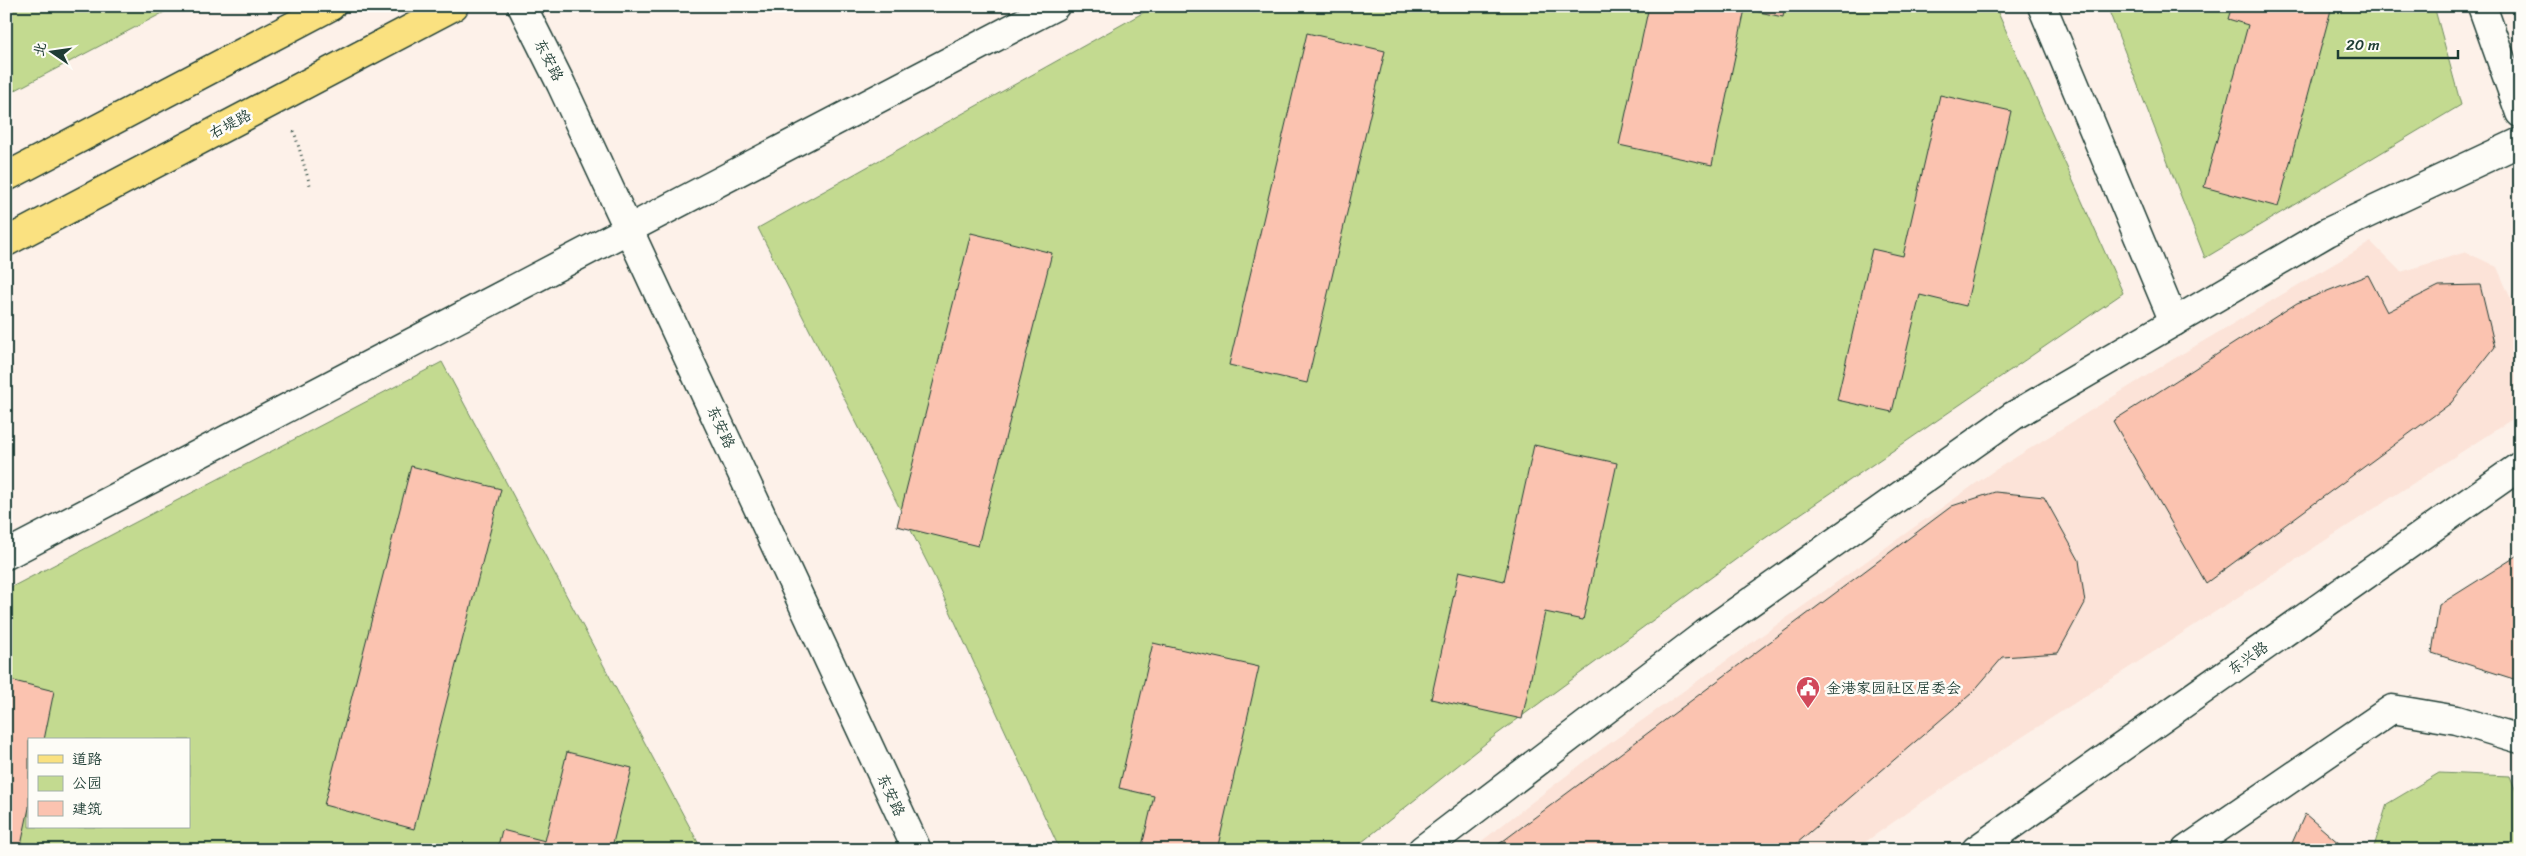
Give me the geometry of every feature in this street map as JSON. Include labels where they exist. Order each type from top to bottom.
[{"type":"main road","points":[[6,177],[332,6]]},
{"type":"main road","name":"右堤路","points":[[6,242],[454,6]]},
{"type":"street","name":"东安路","points":[[522,6],[629,229],[917,850]]},
{"type":"street","points":[[6,555],[1055,6]]},
{"type":"street","points":[[2042,6],[2174,322]]},
{"type":"street","points":[[2482,6],[2520,113]]},
{"type":"street","points":[[1422,850],[1705,634],[2005,422],[2328,232],[2520,142]]},
{"type":"street","name":"东兴路","points":[[1976,850],[2520,466]]},
{"type":"street","points":[[2186,850],[2392,708],[2457,720],[2520,739]]},
{"type":"path","points":[[284,95],[310,185]]},
{"type":"shaded area","points":[[2371,242],[2401,272],[2466,252],[2497,267],[2520,320],[2520,414],[1919,804],[1854,850],[1470,850],[1592,756],[1992,472],[2180,355]]},
{"type":"green space","points":[[6,6],[176,6],[6,95]]},
{"type":"green space","points":[[1155,6],[1995,6],[2123,293],[1761,541],[1496,735],[1352,850],[1060,850],[934,576],[758,228]]},
{"type":"green space","points":[[2107,6],[2434,6],[2461,105],[2205,258]]},
{"type":"green space","points":[[442,362],[702,850],[6,850],[6,590]]},
{"type":"green space","points":[[2439,773],[2510,776],[2520,801],[2520,850],[2373,850],[2387,804]]},
{"type":"building","points":[[1649,6],[1785,6],[1783,17],[1745,9],[1712,165],[1619,145]]},
{"type":"building","points":[[2232,6],[2332,6],[2278,207],[2204,187],[2248,25],[2228,19]]},
{"type":"building","points":[[1307,33],[1385,51],[1307,383],[1229,365]]},
{"type":"building","points":[[1940,95],[2011,111],[1966,306],[1920,295],[1892,412],[1837,400],[1872,249],[1903,256]]},
{"type":"building","points":[[971,233],[1052,253],[978,546],[897,526]]},
{"type":"building","points":[[2368,275],[2387,312],[2439,286],[2480,285],[2495,347],[2451,403],[2206,583],[2113,421],[2297,303]]},
{"type":"building","points":[[1534,445],[1617,463],[1583,620],[1545,612],[1522,719],[1431,699],[1459,571],[1504,581]]},
{"type":"building","points":[[411,466],[501,489],[414,829],[324,805]]},
{"type":"building","points":[[1995,492],[2044,497],[2079,560],[2085,603],[2058,653],[2003,657],[1972,693],[1789,850],[1491,850],[1952,506]]},
{"type":"building","points":[[2520,554],[2520,681],[2432,653],[2439,605]]},
{"type":"building","points":[[1153,643],[1259,667],[1217,850],[1141,850],[1154,796],[1119,788]]},
{"type":"building","points":[[6,679],[54,691],[44,738],[28,738],[28,813],[20,850],[6,850]]},
{"type":"building","points":[[567,752],[632,768],[612,847],[621,850],[497,850],[502,830],[545,841]]},
{"type":"building","points":[[2305,814],[2347,850],[2289,850]]},
{"type":"place","name":"金港家园社区居委会","points":[[1808,709]]}]
